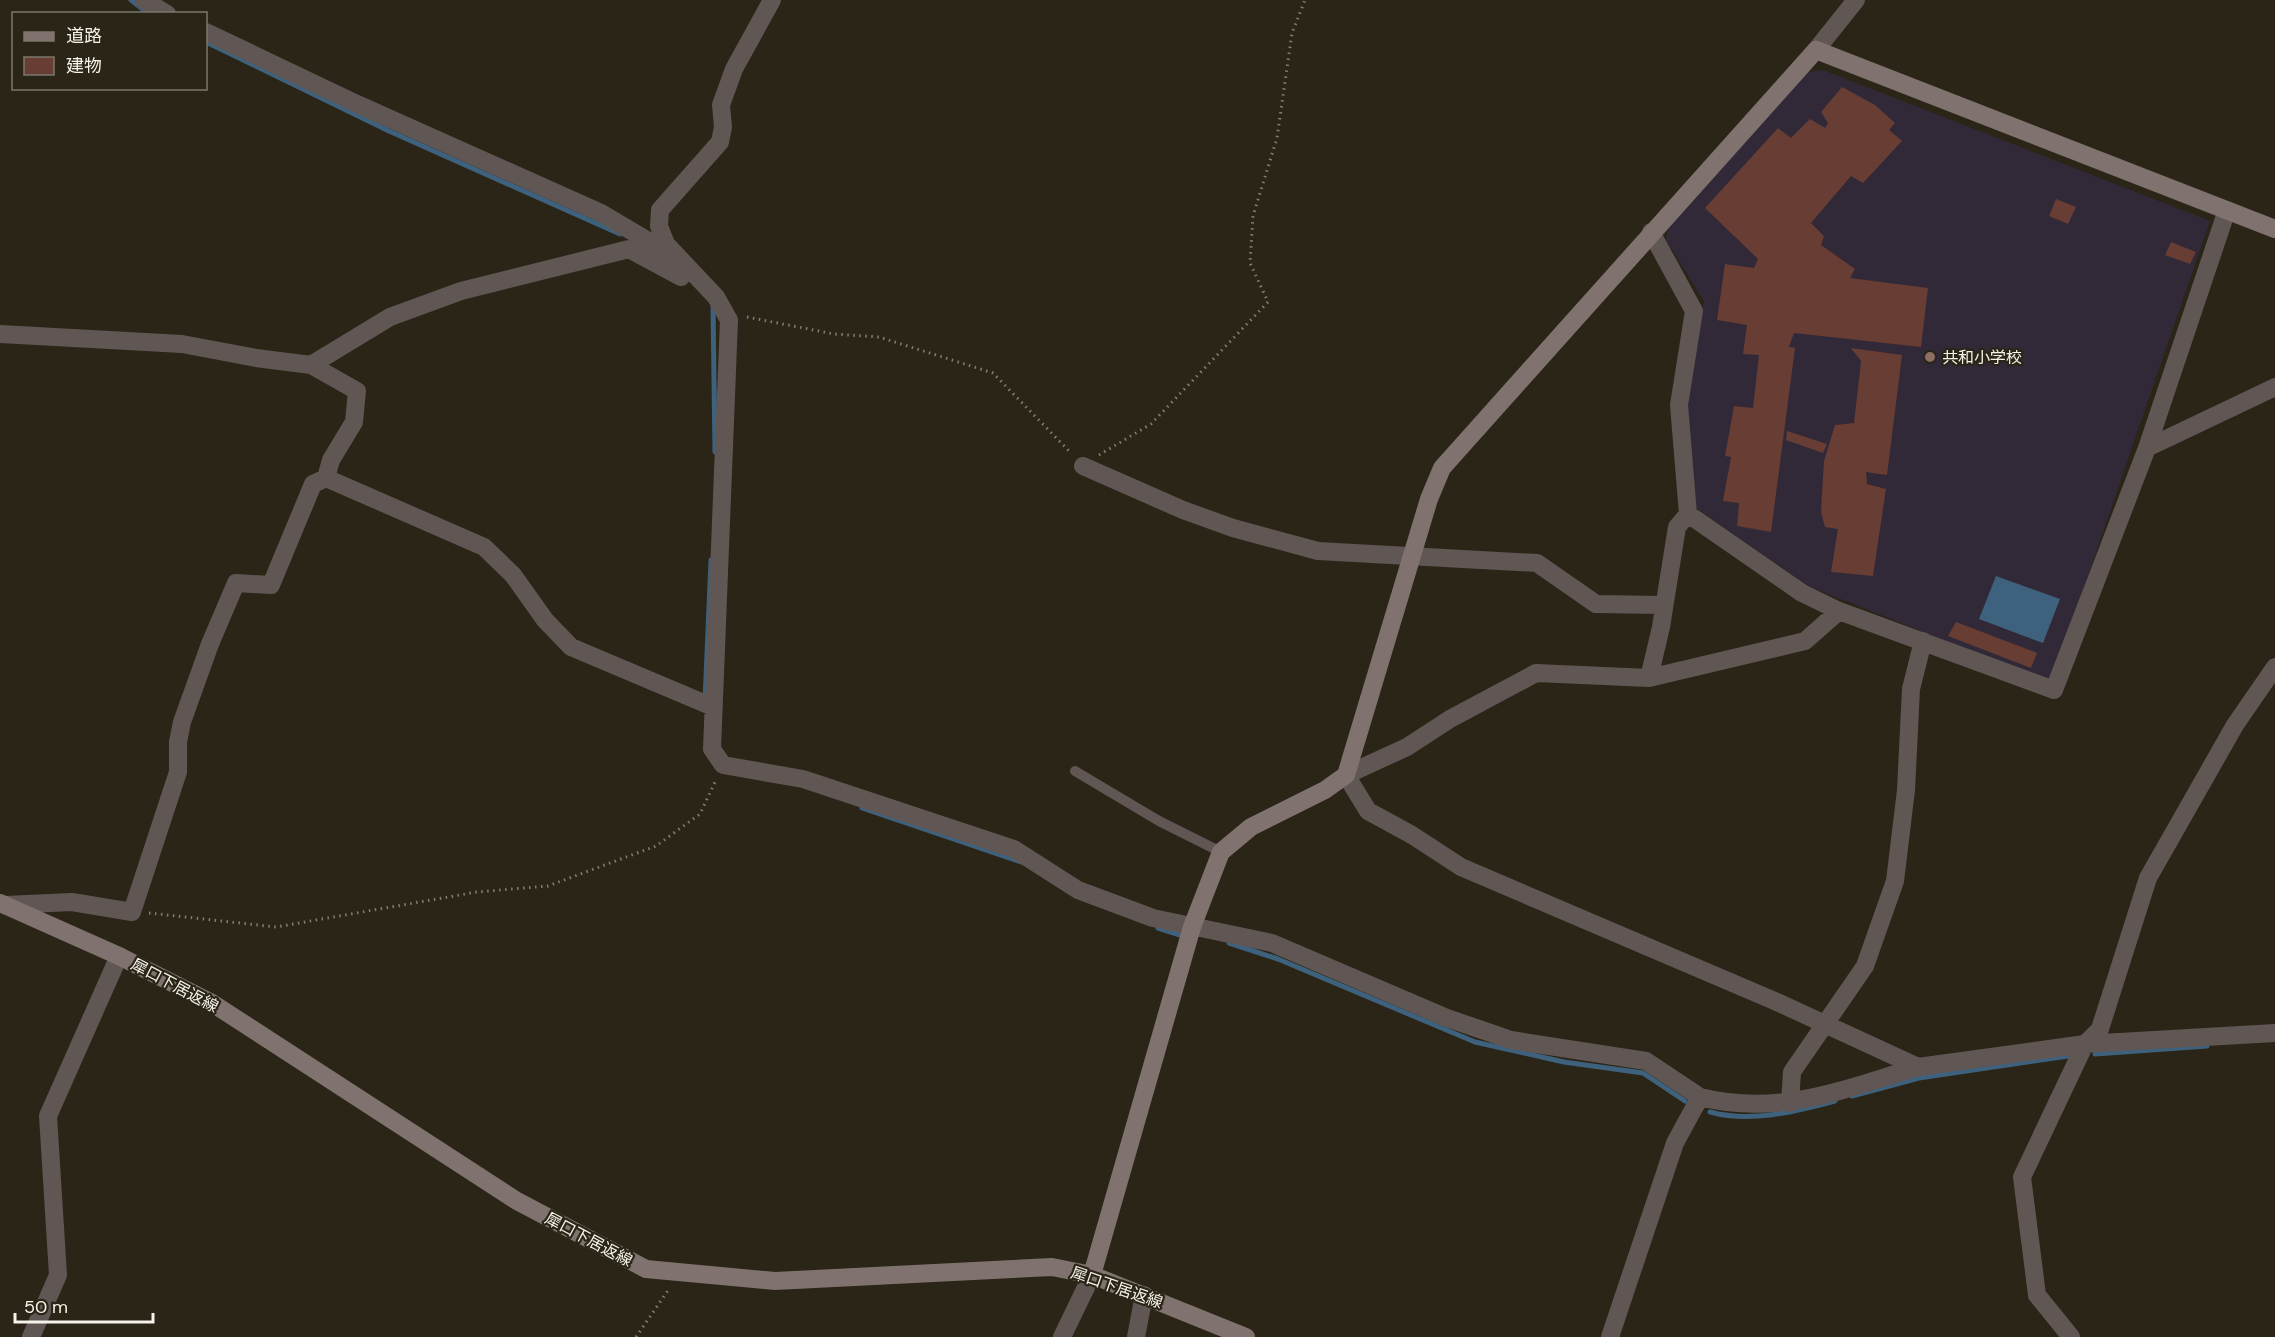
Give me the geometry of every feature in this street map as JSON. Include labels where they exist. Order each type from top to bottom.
[{"type":"street","points":[[144,0],[164,12]]},
{"type":"street","points":[[772,0],[734,69],[724,96],[721,105],[723,127],[720,142],[660,210],[658,226],[666,244],[716,297],[729,320],[706,705],[712,750],[723,765],[803,779],[1014,849],[1078,890],[1154,918],[1272,943],[1446,1018],[1511,1040],[1646,1060],[1700,1097],[1726,1104],[1790,1103],[1918,1067],[2085,1044],[2275,1033]]},
{"type":"street","points":[[1856,0],[1816,50],[1442,468],[1429,499],[1346,774],[1368,811],[1412,834],[1461,867],[1827,1025],[1918,1067]]},
{"type":"street","points":[[207,32],[357,104],[601,213],[688,267]]},
{"type":"street","points":[[1816,50],[2275,229]]},
{"type":"street","points":[[1688,514],[1802,593],[1839,611],[2055,690],[2147,448],[2227,210]]},
{"type":"street","points":[[1649,678],[1661,627],[1677,527],[1688,514],[1679,405],[1694,311],[1651,232]]},
{"type":"street","points":[[311,365],[390,317],[472,288],[629,249],[681,277],[688,267]]},
{"type":"street","points":[[0,334],[182,344],[256,358],[311,365],[357,391],[354,422],[331,460],[326,478]]},
{"type":"street","points":[[2147,448],[2275,387]]},
{"type":"street","points":[[1083,465],[1183,510],[1233,528],[1318,551],[1537,563],[1596,604],[1663,604]]},
{"type":"street","points":[[3,904],[72,902],[132,912],[178,772],[178,742],[182,722],[210,644],[236,583],[271,585],[313,484],[326,478],[484,547],[513,575],[545,620],[571,647],[706,705]]},
{"type":"street","points":[[1062,1337],[1092,1275],[1192,927],[1221,852],[1251,827],[1325,790],[1346,774],[1407,747],[1450,719],[1536,673],[1649,678],[1805,641],[1839,611]]},
{"type":"street","points":[[1790,1103],[1792,1072],[1827,1025],[1865,966],[1895,881],[1906,790],[1911,689],[1923,642]]},
{"type":"street","points":[[2071,1337],[2037,1295],[2022,1177],[2085,1044],[2100,1029],[2148,878],[2235,725],[2275,667]]},
{"type":"street","name":"犀口下居返線","points":[[3,904],[119,956],[212,1003],[517,1201],[646,1269],[776,1281],[1052,1267],[1092,1275],[1246,1337]]},
{"type":"street","points":[[31,1337],[58,1275],[48,1116],[119,956]]},
{"type":"street","points":[[1610,1337],[1675,1143],[1700,1097]]},
{"type":"street","points":[[1136,1337],[1144,1295]]},
{"type":"lane","points":[[1075,771],[1159,821],[1221,852]]},
{"type":"path","points":[[725,312],[834,334],[879,337],[993,373],[1083,465],[1151,424],[1268,302],[1250,264],[1252,216],[1277,138],[1292,33],[1305,0]]},
{"type":"path","points":[[132,912],[276,927],[477,892],[548,886],[656,846],[700,814],[723,765]]},
{"type":"path","points":[[636,1337],[680,1272]]},
{"type":"shaded area","name":"共和小学校","points":[[1823,70],[2210,221],[2053,677],[2042,679],[1808,586],[1696,508],[1687,412],[1704,301],[1666,240],[1669,224],[1808,72]]},
{"type":"water","points":[[1996,576],[2060,599],[2043,643],[1979,619]]},
{"type":"building","points":[[1842,87],[1875,105],[1895,123],[1889,130],[1902,141],[1863,183],[1851,176],[1811,223],[1824,236],[1821,245],[1855,269],[1850,278],[1928,288],[1921,347],[1794,333],[1789,347],[1795,348],[1771,532],[1737,526],[1739,503],[1723,501],[1731,457],[1725,456],[1734,406],[1753,408],[1759,355],[1743,354],[1747,325],[1717,320],[1725,264],[1754,268],[1758,259],[1705,208],[1778,128],[1791,138],[1810,119],[1825,128],[1828,123],[1821,112]]},
{"type":"building","points":[[2056,199],[2076,207],[2068,224],[2049,216]]},
{"type":"building","points":[[2171,242],[2196,252],[2190,264],[2165,255]]},
{"type":"building","points":[[1851,348],[1902,355],[1887,475],[1866,472],[1867,484],[1886,489],[1873,576],[1831,572],[1838,529],[1825,527],[1821,512],[1824,461],[1835,425],[1854,423],[1861,361]]},
{"type":"building","points":[[1787,431],[1827,444],[1823,453],[1786,440]]},
{"type":"building","points":[[1956,622],[2037,653],[2031,668],[1948,636]]},
{"type":"waterway","points":[[131,0],[146,12]]},
{"type":"waterway","points":[[207,42],[389,131],[620,234]]},
{"type":"waterway","points":[[713,306],[715,452]]},
{"type":"waterway","points":[[705,701],[711,560]]},
{"type":"waterway","points":[[862,808],[1021,862]]},
{"type":"waterway","points":[[1158,928],[1180,935]]},
{"type":"waterway","points":[[1229,943],[1278,959],[1475,1042],[1564,1062],[1643,1073],[1685,1101]]},
{"type":"waterway","points":[[2095,1054],[2207,1046]]},
{"type":"waterway","points":[[1852,1096],[1919,1078],[2068,1056]]},
{"type":"waterway","points":[[1710,1112],[1741,1116],[1772,1115],[1835,1101]]},
{"type":"place","name":"共和小学校","points":[[1930,357]]}]
